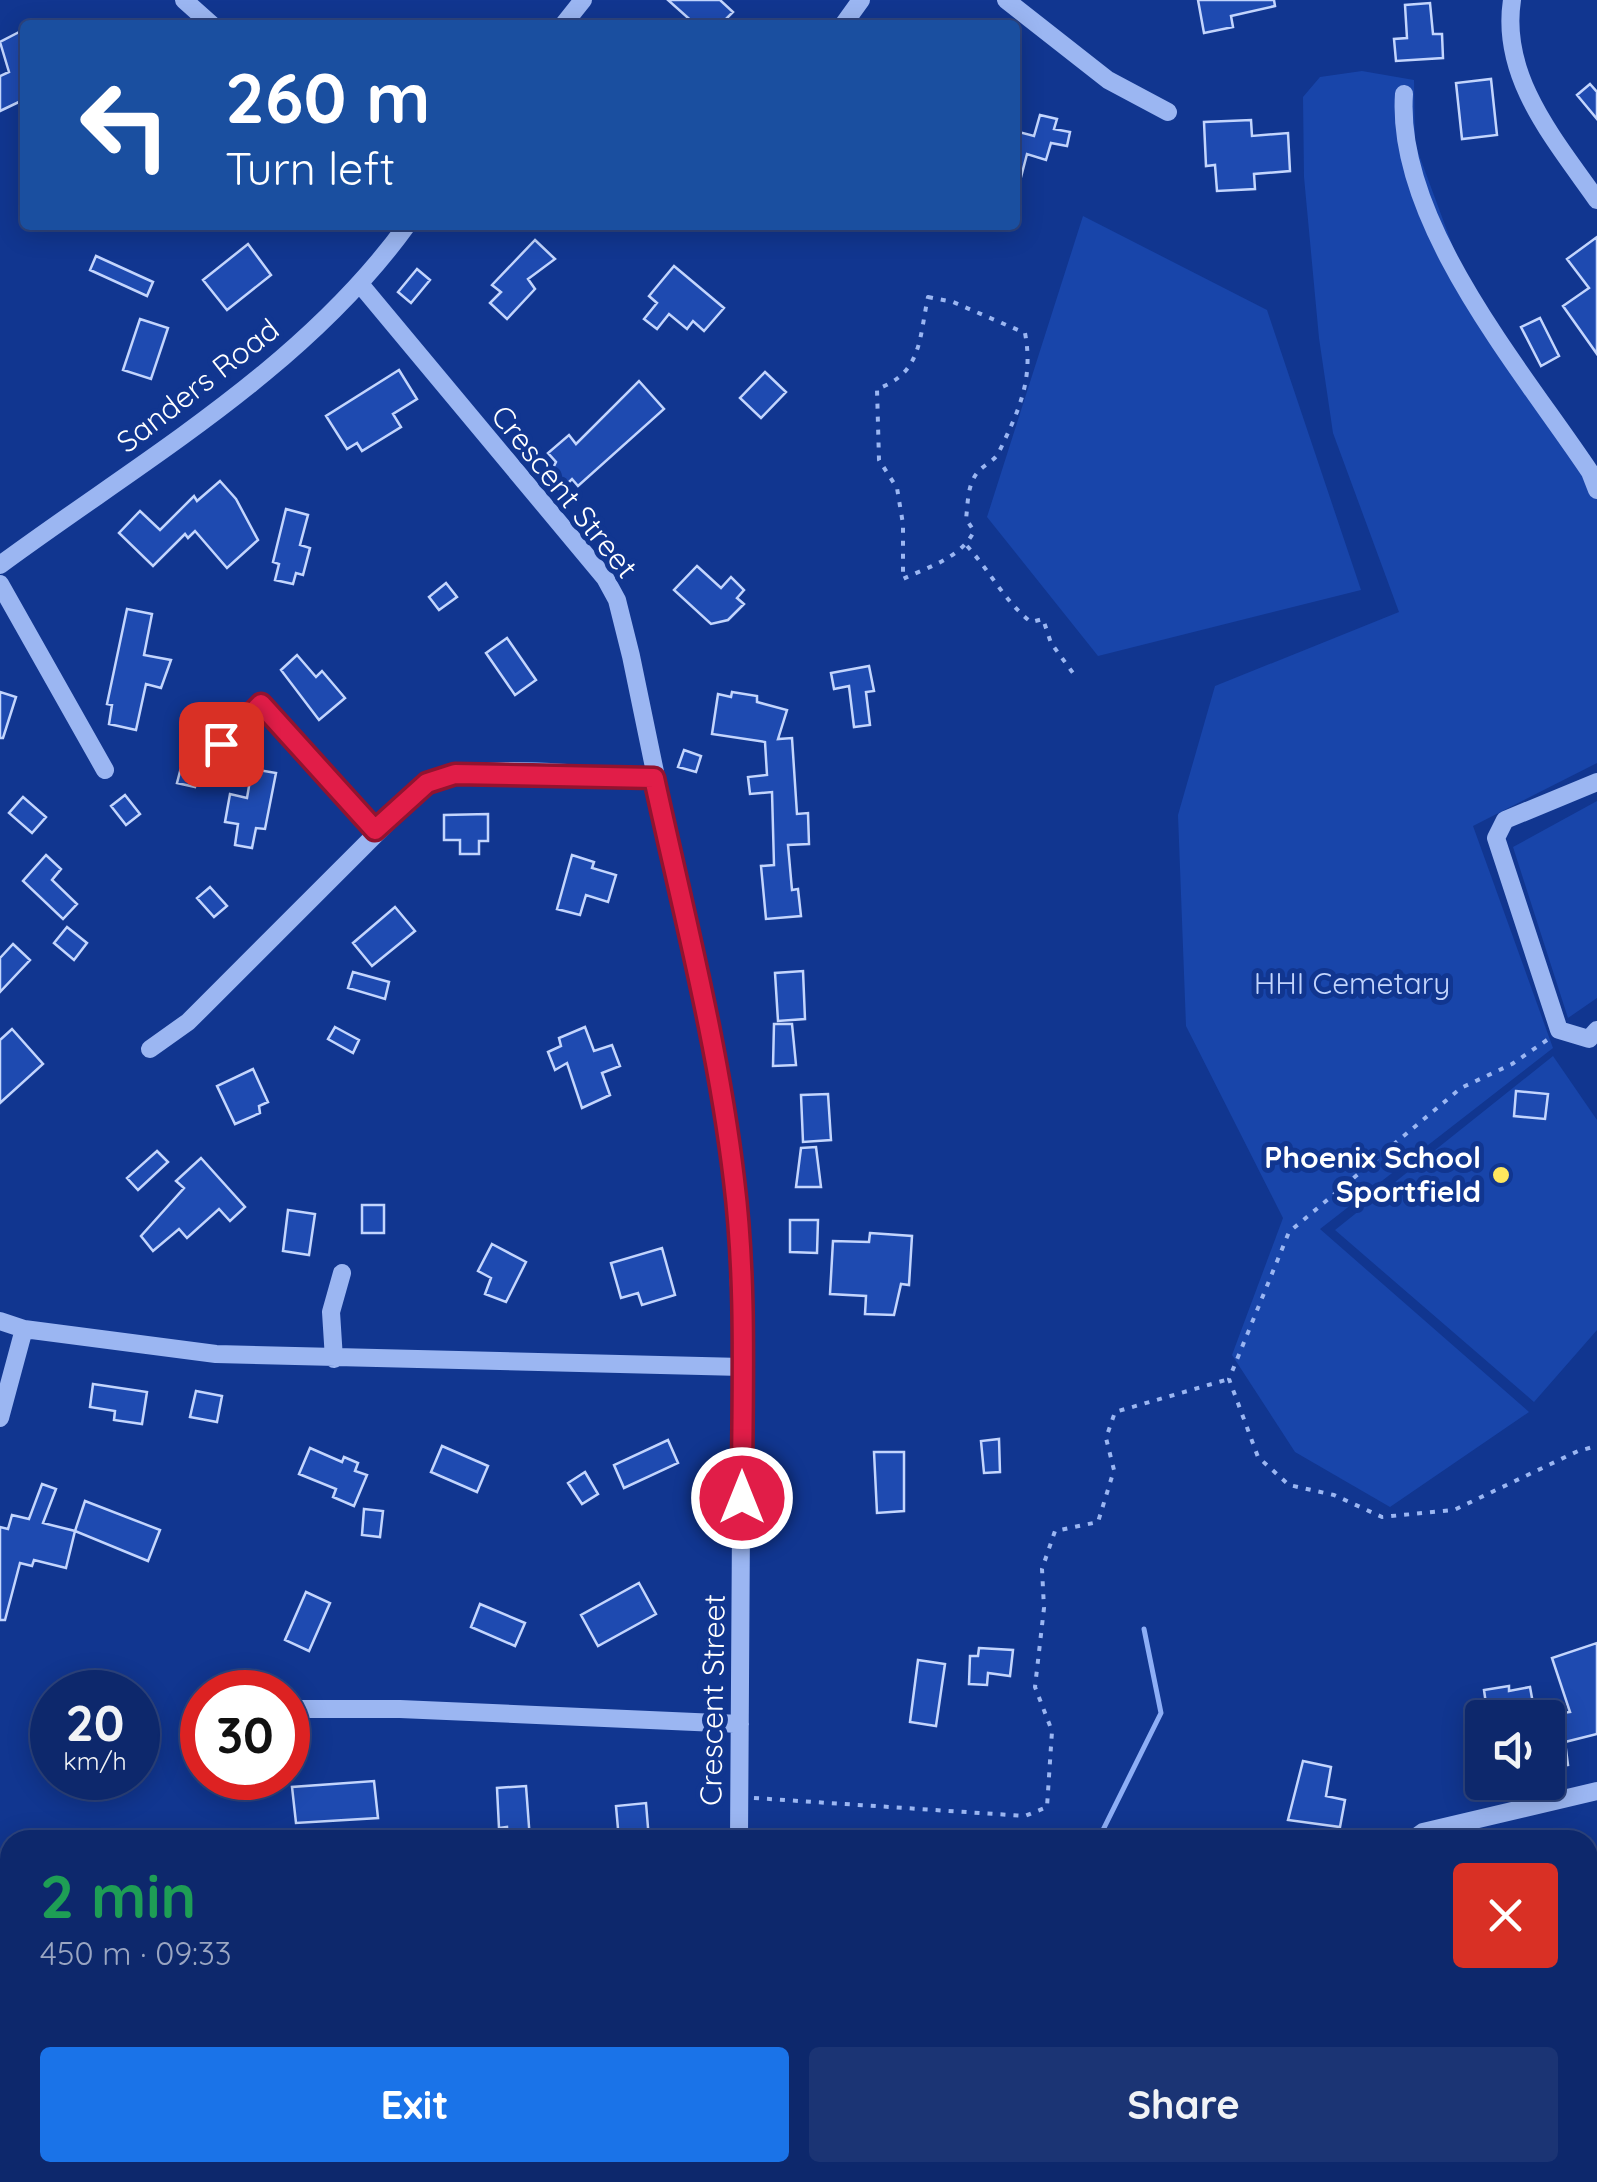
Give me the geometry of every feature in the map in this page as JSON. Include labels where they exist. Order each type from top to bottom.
[{"type":"street","points":[[184,0],[206,20]]},
{"type":"street","points":[[567,20],[583,0]]},
{"type":"street","points":[[1006,0],[1103,77],[1168,112]]},
{"type":"street","points":[[1512,0],[1510,35],[1516,72],[1597,200]]},
{"type":"street","points":[[1404,94],[1403,118],[1412,162],[1457,278],[1590,472],[1597,490]]},
{"type":"street","name":"Sanders Road","points":[[0,564],[222,405],[316,328],[360,284],[403,230]]},
{"type":"street","name":"Crescent Street","points":[[360,284],[605,578],[617,600],[631,656],[720,1086],[735,1182],[742,1367],[739,1830]]},
{"type":"street","points":[[0,584],[105,770]]},
{"type":"street","points":[[201,764],[261,704],[375,830]]},
{"type":"street","points":[[150,1049],[188,1022],[375,830],[427,783],[455,774],[654,778]]},
{"type":"street","points":[[1597,782],[1505,820],[1496,838],[1558,1030],[1589,1040],[1597,1030]]},
{"type":"street","points":[[334,1360],[332,1312],[342,1273]]},
{"type":"street","points":[[0,1322],[24,1329],[216,1354],[334,1360],[742,1367]]},
{"type":"street","points":[[0,1418],[24,1329]]},
{"type":"street","points":[[310,1710],[400,1709],[740,1724]]},
{"type":"street","points":[[1433,1830],[1597,1792]]},
{"type":"path","points":[[928,296],[1016,326],[1025,333],[1029,357],[1020,412],[1004,433],[999,455],[977,473],[970,488],[966,519],[974,532],[967,546],[926,573],[903,579],[906,548],[897,488],[879,460],[877,388],[900,380],[914,359],[928,296]]},
{"type":"path","points":[[967,546],[1006,594],[1010,606],[1031,622],[1043,619],[1051,643],[1073,672]]},
{"type":"path","points":[[1558,1030],[1512,1064],[1462,1088],[1289,1232],[1229,1379],[1258,1457],[1290,1485],[1334,1495],[1382,1518],[1454,1510],[1578,1451],[1597,1446]]},
{"type":"path","points":[[740,1797],[1025,1816],[1048,1807],[1052,1732],[1035,1687],[1044,1608],[1042,1568],[1055,1531],[1098,1522],[1114,1470],[1106,1438],[1115,1412],[1229,1379]]},
{"type":"green space","name":"HHI Cemetary","points":[[1362,71],[1414,80],[1415,144],[1466,282],[1597,483],[1597,763],[1473,826],[1553,1048],[1320,1229],[1529,1412],[1390,1507],[1295,1452],[1232,1355],[1283,1218],[1186,1026],[1178,815],[1215,686],[1399,612],[1333,433],[1319,338],[1304,177],[1303,97],[1320,77]]},
{"type":"green space","points":[[1083,216],[1267,310],[1361,590],[1098,656],[987,517]]},
{"type":"green space","points":[[1597,801],[1597,998],[1568,1018],[1513,847]]},
{"type":"green space","name":"Phoenix School Sportfield","points":[[1553,1056],[1597,1120],[1597,1330],[1534,1402],[1335,1230]]},
{"type":"building","points":[[668,0],[720,0],[733,12],[725,20],[690,20]]},
{"type":"building","points":[[1198,0],[1274,0],[1275,6],[1231,16],[1233,27],[1204,33]]},
{"type":"building","points":[[1430,3],[1433,34],[1442,34],[1443,58],[1396,61],[1394,39],[1407,38],[1405,5]]},
{"type":"building","points":[[20,32],[20,101],[0,111],[0,76],[9,72],[0,42]]},
{"type":"building","points":[[1491,79],[1497,135],[1462,139],[1456,83]]},
{"type":"building","points":[[1590,84],[1597,92],[1597,119],[1577,95]]},
{"type":"building","points":[[1040,115],[1057,119],[1054,129],[1070,132],[1067,146],[1051,143],[1046,160],[1027,154],[1020,181],[1020,132],[1034,136]]},
{"type":"building","points":[[1251,120],[1252,136],[1288,133],[1290,171],[1254,174],[1255,189],[1217,191],[1215,165],[1206,166],[1204,122]]},
{"type":"building","points":[[1597,237],[1597,354],[1563,306],[1589,288],[1567,259]]},
{"type":"building","points":[[535,240],[555,259],[528,279],[535,289],[507,319],[490,303],[501,292],[492,285]]},
{"type":"building","points":[[248,244],[271,275],[227,310],[203,280]]},
{"type":"building","points":[[96,256],[153,282],[147,296],[90,270]]},
{"type":"building","points":[[674,266],[724,308],[704,331],[693,321],[687,329],[669,314],[657,329],[644,319],[657,303],[649,296]]},
{"type":"building","points":[[417,269],[430,280],[411,303],[398,292]]},
{"type":"building","points":[[1540,318],[1559,356],[1541,366],[1521,327]]},
{"type":"building","points":[[140,319],[168,328],[151,379],[123,370]]},
{"type":"building","points":[[399,370],[417,399],[393,414],[401,427],[362,451],[357,443],[347,449],[326,416]]},
{"type":"building","points":[[765,372],[786,392],[761,418],[740,398]]},
{"type":"building","points":[[639,381],[664,409],[578,486],[572,479],[564,487],[551,472],[556,462],[548,453],[569,435],[576,444]]},
{"type":"building","points":[[220,481],[236,499],[258,540],[227,568],[195,531],[188,538],[185,534],[153,566],[119,533],[140,511],[160,530],[194,496],[197,501]]},
{"type":"building","points":[[286,509],[308,515],[300,545],[310,548],[303,575],[296,573],[293,584],[275,580],[279,564],[273,562]]},
{"type":"building","points":[[697,566],[721,588],[731,577],[744,590],[737,598],[744,604],[728,620],[711,624],[674,590]]},
{"type":"building","points":[[446,583],[457,597],[439,610],[429,597]]},
{"type":"building","points":[[127,609],[152,614],[144,655],[171,660],[161,688],[146,684],[136,730],[109,724],[112,705],[107,704]]},
{"type":"building","points":[[507,638],[536,680],[515,695],[486,653]]},
{"type":"building","points":[[297,655],[316,677],[322,671],[345,698],[319,720],[281,670]]},
{"type":"building","points":[[869,666],[874,691],[866,692],[870,725],[854,727],[849,686],[834,689],[831,673]]},
{"type":"building","points":[[0,692],[16,697],[3,738],[0,738]]},
{"type":"building","points":[[732,692],[757,696],[757,702],[787,710],[778,739],[792,738],[797,814],[808,813],[809,844],[788,845],[792,890],[798,889],[801,916],[766,919],[761,866],[774,865],[772,792],[750,794],[748,777],[767,775],[765,742],[712,734],[718,694],[731,697]]},
{"type":"building","points":[[684,750],[701,756],[696,772],[678,767]]},
{"type":"building","points":[[183,760],[198,776],[195,787],[177,783]]},
{"type":"building","points":[[252,769],[276,773],[265,829],[256,828],[252,848],[235,845],[238,824],[225,822],[230,794],[247,798]]},
{"type":"building","points":[[125,795],[140,814],[126,825],[111,806]]},
{"type":"building","points":[[23,797],[46,817],[32,833],[9,813]]},
{"type":"building","points":[[488,814],[488,841],[479,841],[479,854],[460,854],[460,840],[444,840],[444,815]]},
{"type":"building","points":[[46,855],[61,869],[52,880],[77,904],[63,919],[23,881]]},
{"type":"building","points":[[572,855],[594,862],[592,868],[616,875],[608,902],[586,895],[580,915],[557,909]]},
{"type":"building","points":[[210,887],[227,906],[214,917],[197,898]]},
{"type":"building","points":[[395,907],[415,931],[372,966],[353,943]]},
{"type":"building","points":[[67,927],[87,943],[74,960],[54,943]]},
{"type":"building","points":[[13,944],[30,960],[0,992],[0,958]]},
{"type":"building","points":[[803,971],[805,1019],[778,1021],[775,973]]},
{"type":"building","points":[[353,972],[389,982],[385,999],[348,988]]},
{"type":"building","points":[[774,1024],[792,1024],[796,1065],[773,1066]]},
{"type":"building","points":[[335,1027],[359,1040],[353,1053],[328,1039]]},
{"type":"building","points":[[585,1027],[594,1051],[612,1045],[620,1066],[602,1073],[610,1095],[582,1108],[567,1063],[555,1070],[548,1052],[561,1046],[559,1038]]},
{"type":"building","points":[[12,1029],[43,1064],[0,1103],[0,1040]]},
{"type":"building","points":[[253,1069],[268,1102],[259,1106],[260,1113],[235,1124],[217,1086]]},
{"type":"building","points":[[1516,1091],[1548,1094],[1545,1119],[1514,1116]]},
{"type":"building","points":[[828,1094],[831,1140],[803,1142],[801,1095]]},
{"type":"building","points":[[816,1147],[821,1187],[796,1187],[801,1148]]},
{"type":"building","points":[[157,1151],[168,1162],[138,1190],[127,1178]]},
{"type":"building","points":[[201,1158],[245,1207],[230,1221],[219,1209],[187,1238],[179,1229],[153,1251],[141,1236],[184,1188],[176,1181]]},
{"type":"building","points":[[362,1205],[384,1205],[384,1233],[362,1233]]},
{"type":"building","points":[[288,1210],[315,1214],[309,1255],[283,1251]]},
{"type":"building","points":[[790,1220],[818,1220],[817,1253],[790,1252]]},
{"type":"building","points":[[870,1233],[912,1236],[909,1285],[901,1284],[894,1315],[865,1314],[866,1296],[830,1294],[833,1241],[869,1242]]},
{"type":"building","points":[[492,1244],[526,1262],[506,1302],[485,1294],[491,1278],[478,1271]]},
{"type":"building","points":[[662,1248],[675,1295],[642,1305],[638,1293],[621,1298],[611,1263]]},
{"type":"building","points":[[93,1384],[147,1392],[142,1424],[114,1420],[115,1411],[90,1407]]},
{"type":"building","points":[[196,1391],[222,1396],[217,1422],[190,1417]]},
{"type":"building","points":[[999,1439],[1000,1472],[984,1473],[981,1441]]},
{"type":"building","points":[[668,1440],[678,1463],[624,1488],[614,1465]]},
{"type":"building","points":[[442,1446],[488,1466],[477,1492],[431,1472]]},
{"type":"building","points":[[310,1448],[342,1462],[344,1457],[358,1463],[355,1471],[367,1475],[354,1506],[333,1497],[336,1489],[299,1474]]},
{"type":"building","points":[[874,1452],[904,1452],[904,1511],[877,1513]]},
{"type":"building","points":[[585,1472],[598,1494],[582,1504],[568,1483]]},
{"type":"building","points":[[42,1484],[56,1489],[43,1523],[75,1531],[66,1568],[34,1560],[32,1566],[20,1563],[5,1620],[0,1620],[0,1527],[8,1529],[12,1515],[29,1519]]},
{"type":"building","points":[[85,1501],[160,1530],[148,1561],[75,1531]]},
{"type":"building","points":[[364,1509],[383,1511],[380,1537],[362,1535]]},
{"type":"building","points":[[639,1583],[656,1614],[598,1646],[581,1615]]},
{"type":"building","points":[[306,1592],[330,1603],[309,1651],[285,1640]]},
{"type":"building","points":[[480,1604],[525,1623],[515,1646],[471,1627]]},
{"type":"building","points":[[1597,1643],[1597,1734],[1565,1742],[1565,1713],[1570,1712],[1552,1658]]},
{"type":"building","points":[[979,1648],[1013,1650],[1010,1676],[988,1673],[987,1685],[969,1684],[970,1656],[978,1656]]},
{"type":"building","points":[[918,1660],[945,1664],[936,1726],[910,1722]]},
{"type":"building","points":[[1530,1687],[1532,1700],[1485,1700],[1484,1690]]},
{"type":"building","points":[[1303,1761],[1331,1767],[1326,1796],[1345,1800],[1340,1827],[1288,1820]]},
{"type":"building","points":[[374,1781],[378,1818],[296,1823],[293,1800],[310,1800],[310,1786]]},
{"type":"building","points":[[526,1786],[529,1830],[499,1828],[497,1788]]},
{"type":"building","points":[[646,1803],[648,1830],[618,1830],[616,1806]]},
{"type":"waterway","points":[[1103,1830],[1161,1713],[1144,1629]]},
{"type":"place","name":"Phoenix School Sportfield","points":[[1501,1175]]},
{"type":"route","points":[[221,744],[261,704],[375,830],[427,783],[455,774],[654,778],[720,1086],[735,1182],[741,1276],[742,1498]]}]
